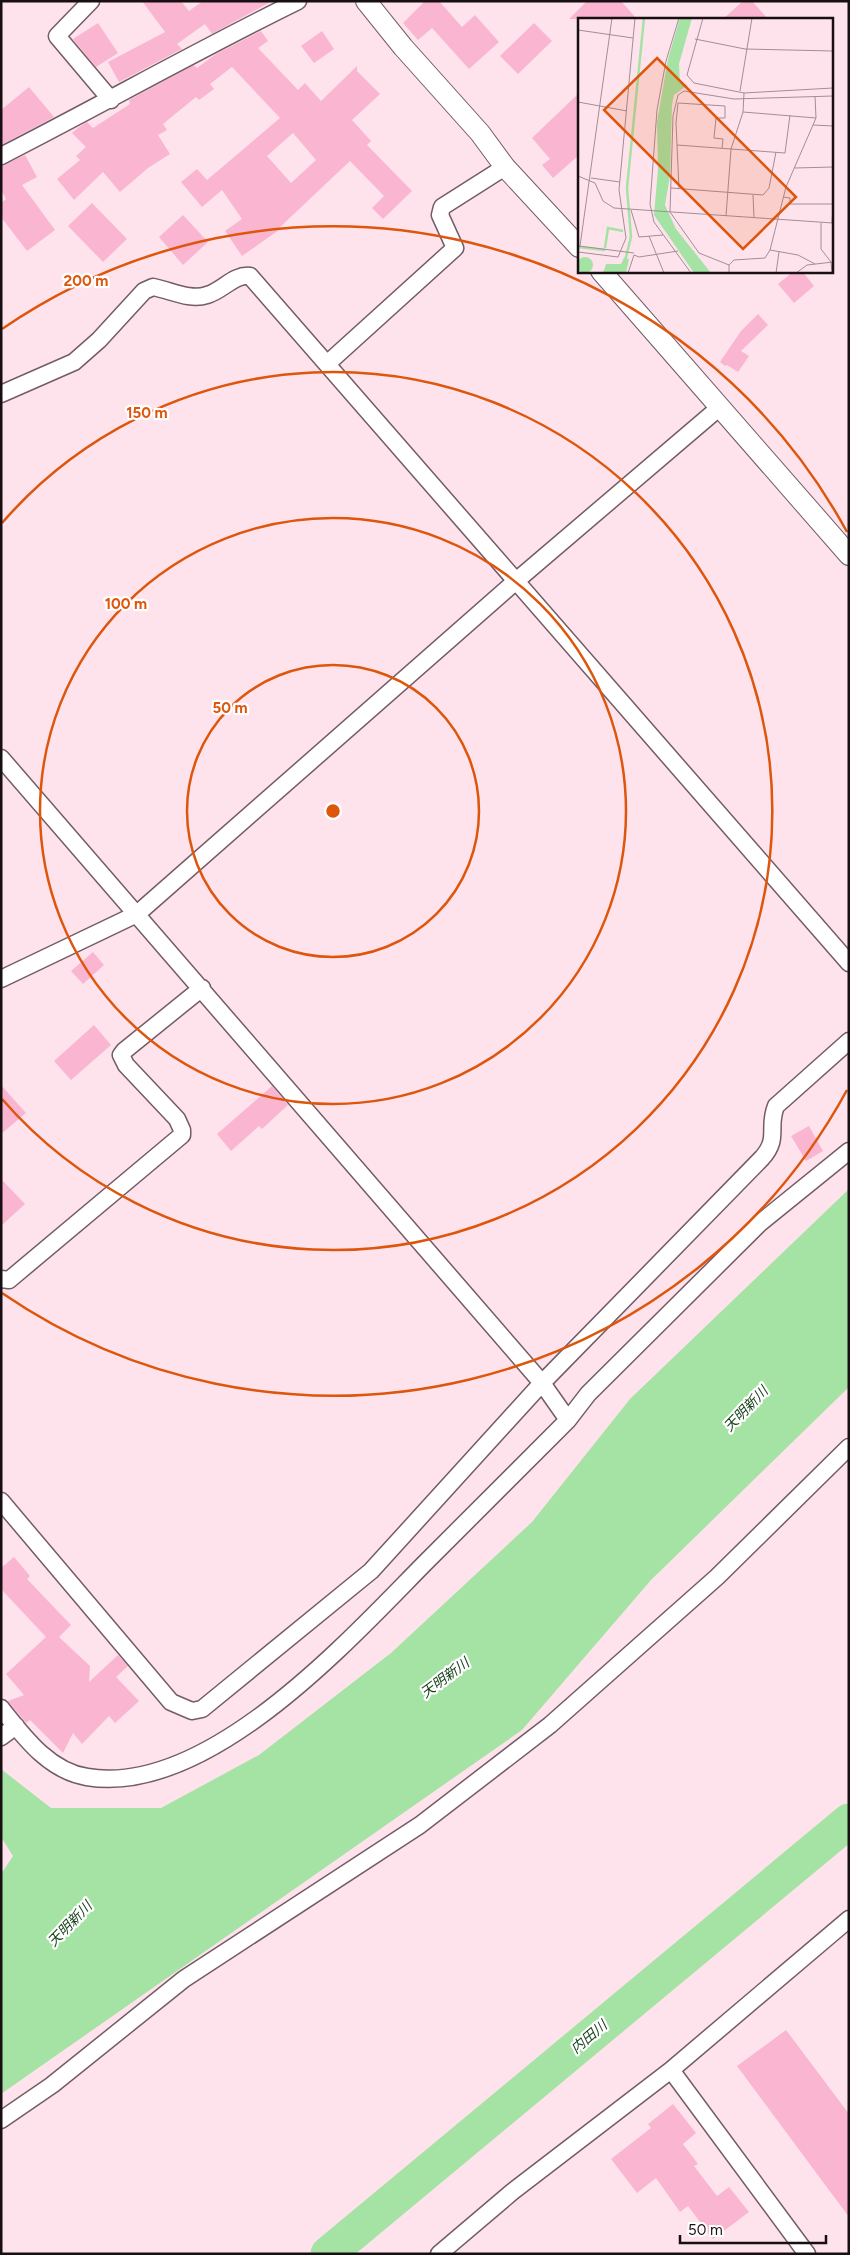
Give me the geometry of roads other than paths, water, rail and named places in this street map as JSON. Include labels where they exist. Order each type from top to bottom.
[{"type":"street","points":[[91,1],[57,36],[111,100]]},
{"type":"street","points":[[1,156],[111,100],[224,37],[298,1]]},
{"type":"street","points":[[366,1],[403,47],[480,133],[506,167],[578,246]]},
{"type":"street","points":[[328,363],[452,252],[455,245],[440,215],[442,207],[506,167]]},
{"type":"street","points":[[602,272],[849,555]]},
{"type":"street","points":[[1,394],[74,362],[99,340],[144,291],[153,287],[190,296],[207,296],[246,276],[250,276],[328,363],[849,963]]},
{"type":"street","points":[[1,979],[137,914],[516,581],[720,407]]},
{"type":"street","points":[[1,758],[542,1383],[568,1420]]},
{"type":"street","points":[[1,1279],[9,1280],[182,1135],[177,1119],[126,1064],[121,1056],[124,1051],[202,988]]},
{"type":"street","points":[[1,1500],[172,1702],[192,1710],[202,1709],[371,1571],[542,1383],[770,1150],[774,1140],[773,1113],[776,1106],[849,1041]]},
{"type":"street","points":[[1,1708],[49,1762],[86,1777],[133,1778],[174,1766],[220,1742],[269,1709],[342,1646],[568,1420],[588,1394],[760,1224],[849,1151]]},
{"type":"street","points":[[1,2120],[52,2085],[184,1979],[420,1825],[550,1725],[717,1577],[849,1447]]},
{"type":"street","points":[[1,1737],[16,1726]]},
{"type":"street","points":[[439,2254],[512,2192],[671,2070],[849,1919]]},
{"type":"street","points":[[671,2070],[808,2254]]},
{"type":"water","name":"天明新川","points":[[849,1189],[849,1387],[651,1580],[522,1730],[1,2094],[1,1874],[13,1856],[1,1837],[1,1769],[51,1808],[161,1808],[259,1755],[391,1653],[532,1522],[630,1399]]},
{"type":"waterway","name":"内田川","points":[[328,2254],[849,1821]]}]
